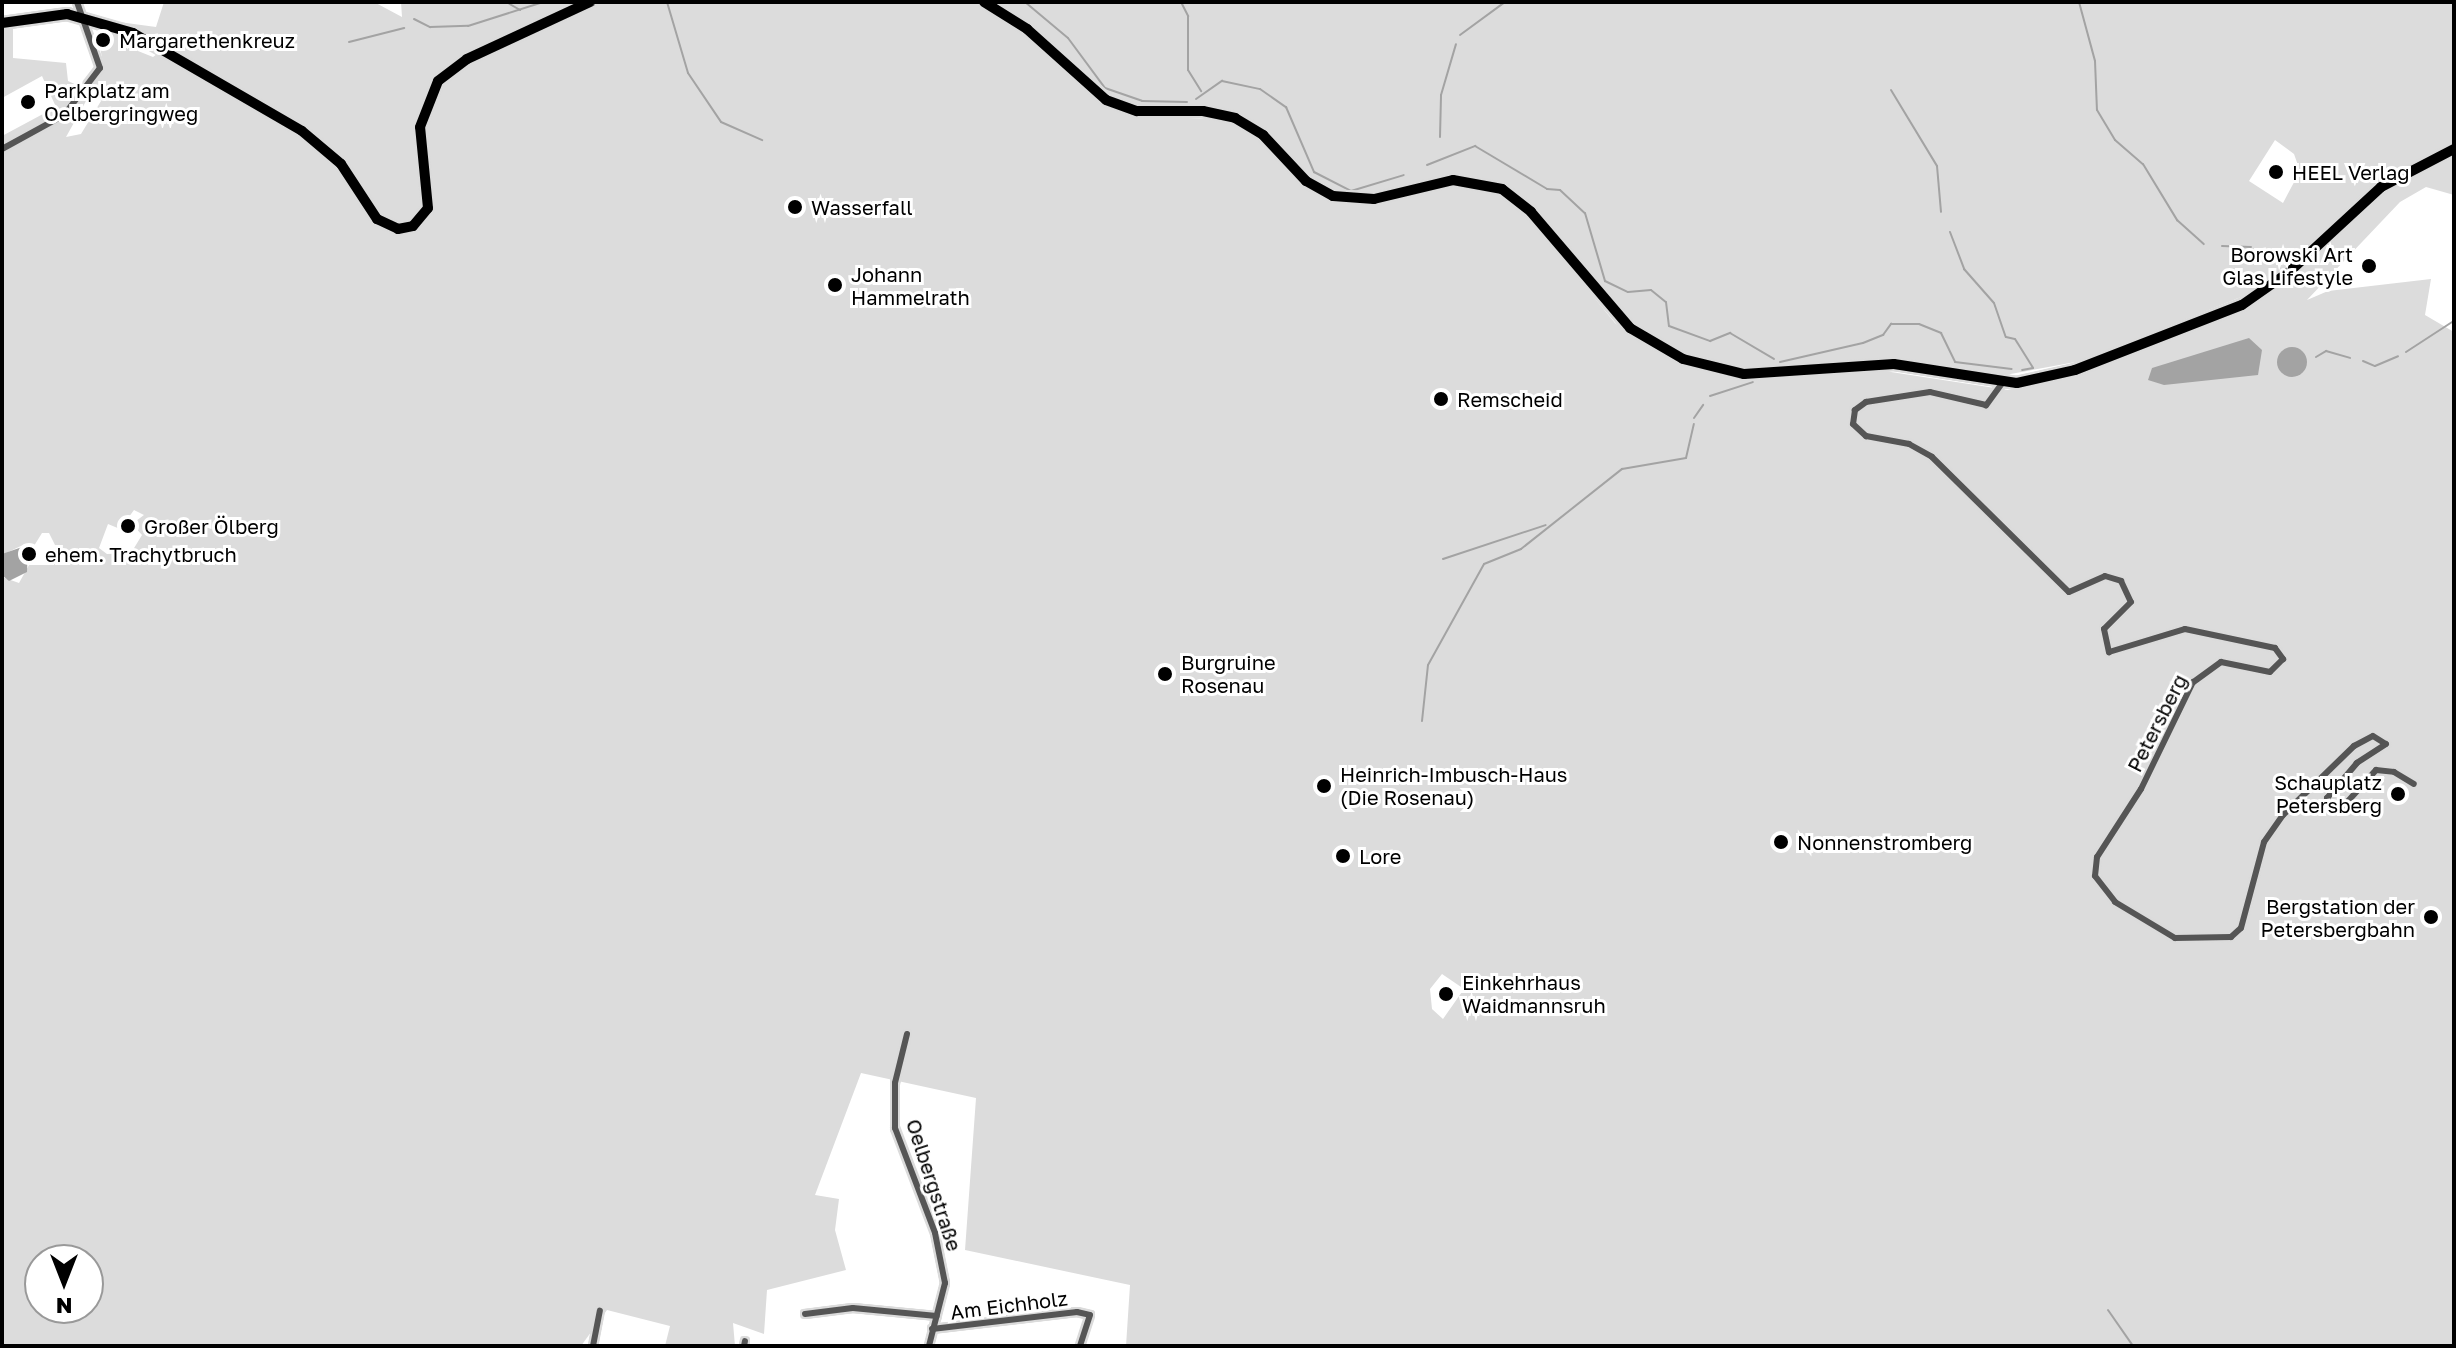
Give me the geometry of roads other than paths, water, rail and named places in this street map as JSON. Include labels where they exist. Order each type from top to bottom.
[{"type":"main road","points":[[2,23],[46,14],[84,15],[133,33],[316,141],[350,176],[377,219],[405,228],[428,208],[420,127],[438,81],[467,59],[590,2]]},
{"type":"main road","points":[[984,2],[1027,29],[1106,100],[1148,113],[1203,111],[1235,118],[1263,135],[1306,181],[1333,196],[1374,199],[1453,180],[1502,189],[1531,212],[1614,315],[1683,359],[1760,376],[1878,363],[2002,387],[2058,376],[2223,315],[2289,272],[2381,187],[2454,149]]},
{"type":"street","points":[[2,149],[64,115],[100,68],[77,2]]},
{"type":"street","name":"Petersberg","points":[[2002,387],[1986,405],[1930,392],[1880,398],[1859,405],[1853,424],[1866,436],[1909,444],[1932,457],[2069,592],[2105,576],[2121,581],[2131,602],[2104,629],[2109,652],[2185,629],[2282,654],[2277,670],[2221,662],[2193,682],[2141,789],[2097,857],[2095,876],[2115,902],[2175,938],[2231,937],[2241,928],[2264,842],[2283,815],[2354,746],[2373,736],[2386,744],[2357,763],[2327,798],[2330,811],[2340,810],[2376,770],[2394,772],[2414,784]]},
{"type":"street","name":"Oelbergstraße","points":[[907,1034],[895,1083],[895,1128],[941,1253],[945,1283],[929,1346]]},
{"type":"street","points":[[805,1314],[853,1308],[937,1316]]},
{"type":"street","points":[[593,1346],[600,1311]]},
{"type":"street","name":"Am Eichholz","points":[[932,1329],[1090,1315],[1080,1346]]},
{"type":"waterway","points":[[414,19],[430,27],[468,26],[543,2]]},
{"type":"waterway","points":[[667,2],[688,73],[721,122],[762,140]]},
{"type":"waterway","points":[[1025,2],[1068,38],[1105,88],[1142,101],[1187,102]]},
{"type":"waterway","points":[[1181,2],[1188,16],[1188,70],[1201,91]]},
{"type":"waterway","points":[[1460,35],[1505,2]]},
{"type":"waterway","points":[[2079,2],[2095,61],[2097,110],[2115,140],[2143,164],[2177,220],[2204,244]]},
{"type":"waterway","points":[[508,3],[520,10]]},
{"type":"waterway","points":[[349,42],[404,28]]},
{"type":"waterway","points":[[1440,137],[1441,95],[1456,44]]},
{"type":"waterway","points":[[1196,99],[1222,81],[1260,89],[1286,107],[1314,172],[1351,191],[1404,175]]},
{"type":"waterway","points":[[1891,90],[1937,166],[1941,212]]},
{"type":"waterway","points":[[1427,165],[1475,146],[1547,189],[1560,190],[1585,213],[1605,281],[1628,292],[1651,290],[1666,302],[1669,326],[1710,341],[1730,333],[1774,359]]},
{"type":"waterway","points":[[1950,232],[1964,269],[1994,303],[2006,337],[2015,339],[2033,368],[2022,370]]},
{"type":"waterway","points":[[2222,246],[2251,247]]},
{"type":"waterway","points":[[2406,352],[2452,322]]},
{"type":"waterway","points":[[1780,362],[1863,343],[1883,335],[1891,324],[1919,324],[1941,333],[1955,362],[2012,369]]},
{"type":"waterway","points":[[2316,357],[2326,351],[2350,358]]},
{"type":"waterway","points":[[2363,361],[2375,366],[2398,356]]},
{"type":"waterway","points":[[1710,396],[1753,382]]},
{"type":"waterway","points":[[1694,418],[1703,405]]},
{"type":"waterway","points":[[1422,721],[1428,665],[1484,564],[1521,549],[1622,469],[1686,458],[1694,424]]},
{"type":"waterway","points":[[1443,559],[1546,525]]},
{"type":"waterway","points":[[2108,1310],[2133,1346]]},
{"type":"place","name":"Margarethenkreuz","points":[[103,40]]},
{"type":"place","name":"Parkplatz am Oelbergringweg","points":[[28,102]]},
{"type":"place","name":"HEEL Verlag","points":[[2276,172]]},
{"type":"place","name":"Wasserfall","points":[[795,207]]},
{"type":"place","name":"Borowski Art Glas Lifestyle","points":[[2369,266]]},
{"type":"place","name":"Johann Hammelrath","points":[[835,285]]},
{"type":"place","name":"Remscheid","points":[[1441,399]]},
{"type":"place","name":"Großer Ölberg","points":[[128,526]]},
{"type":"place","name":"ehem. Trachytbruch","points":[[29,554]]},
{"type":"place","name":"Burgruine Rosenau","points":[[1165,674]]},
{"type":"place","name":"Heinrich-Imbusch-Haus (Die Rosenau)","points":[[1324,786]]},
{"type":"place","name":"Schauplatz Petersberg","points":[[2398,794]]},
{"type":"place","name":"Nonnenstromberg","points":[[1781,842]]},
{"type":"place","name":"Lore","points":[[1343,856]]},
{"type":"place","name":"Bergstation der Petersbergbahn","points":[[2431,917]]},
{"type":"place","name":"Einkehrhaus Waidmannsruh","points":[[1446,994]]}]
